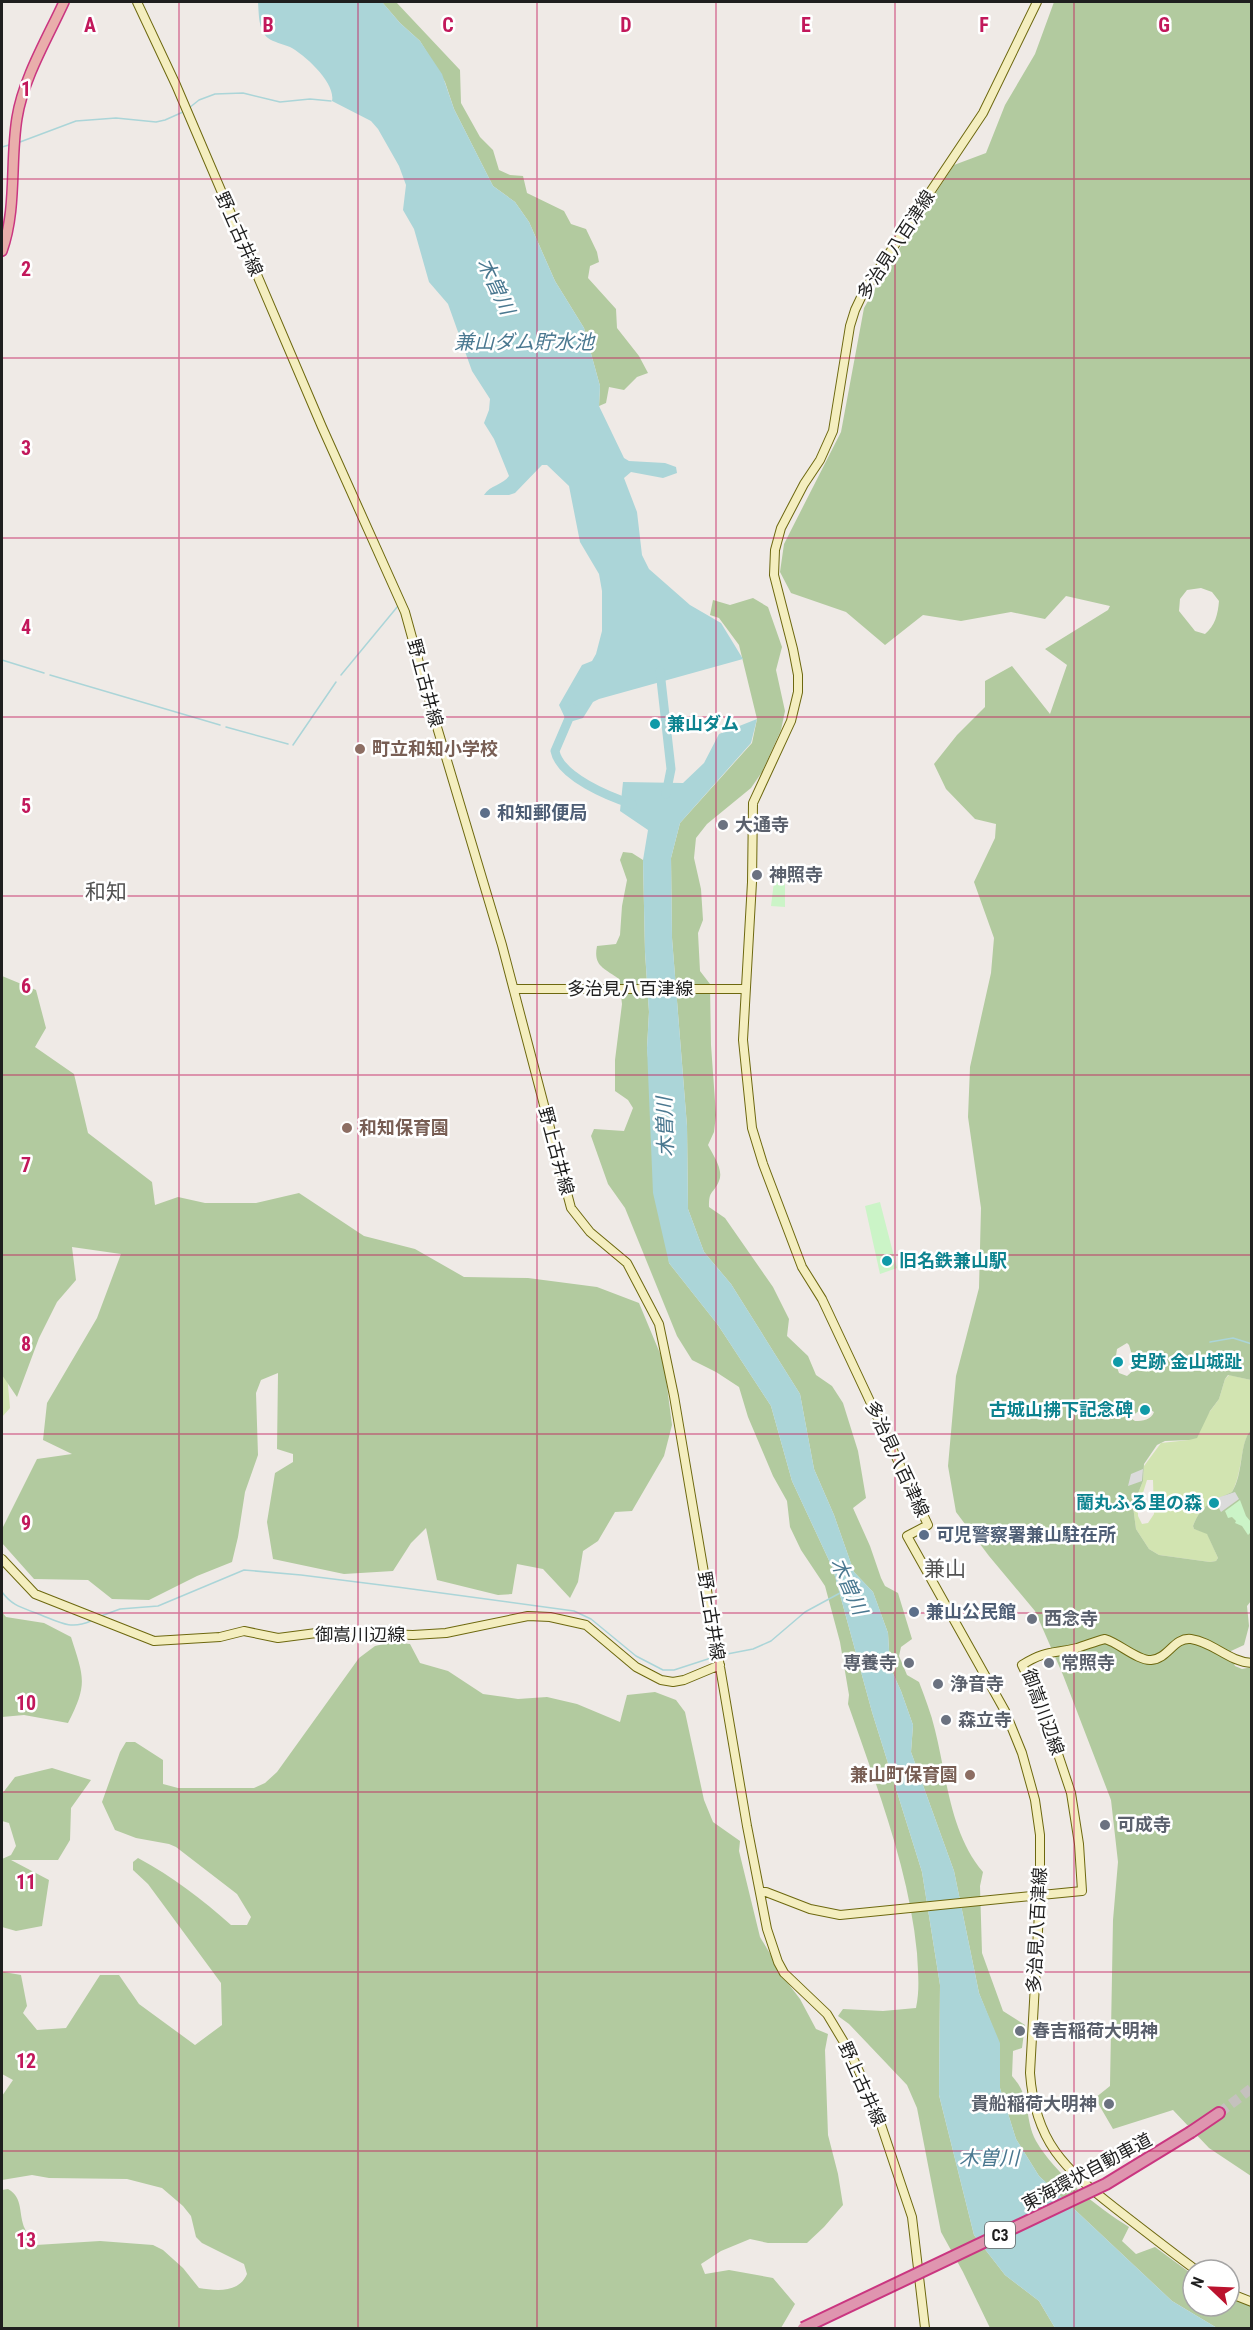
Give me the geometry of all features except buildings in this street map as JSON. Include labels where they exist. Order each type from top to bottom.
[{"type":"highway","points":[[2,251],[11,196],[14,143],[22,97],[64,2]]},
{"type":"highway","name":"東海環状自動車道","points":[[803,2328],[1106,2184],[1219,2113]]},
{"type":"main road","name":"野上古井線","points":[[137,2],[176,85],[322,427],[405,612],[514,989],[571,1208],[590,1232],[627,1263],[659,1324],[674,1396],[767,1929],[778,1962],[791,1981],[827,2014],[851,2054],[874,2103],[912,2217],[925,2328]]},
{"type":"main road","name":"多治見八百津線","points":[[1037,2],[983,113],[864,291],[850,326],[833,431],[820,460],[781,528],[775,550],[774,574],[793,649],[798,675],[798,692],[788,727],[753,803],[752,882],[743,1040],[752,1128],[762,1164],[802,1267],[822,1299],[927,1525],[907,1536],[1002,1706],[1022,1753],[1035,1800],[1040,1834],[1040,1895],[1030,2073],[1036,2111],[1044,2133],[1066,2166],[1181,2258]]},
{"type":"main road","name":"多治見八百津線","points":[[514,989],[745,989]]},
{"type":"main road","name":"御嵩川辺線","points":[[2,1559],[35,1594],[154,1641],[220,1637],[244,1631],[278,1638],[324,1632],[413,1635],[446,1633],[528,1616],[550,1617],[586,1625],[636,1667],[661,1680],[673,1682],[684,1680],[720,1665]]},
{"type":"main road","name":"御嵩川辺線","points":[[760,1892],[766,1892],[810,1909],[840,1915],[1082,1891],[1079,1844],[1071,1793],[1042,1709],[1022,1665],[1038,1655],[1106,1639],[1147,1660],[1160,1658],[1174,1645],[1187,1639],[1200,1642],[1238,1661],[1251,1663]]},
{"type":"green space","points":[[382,2],[396,2],[460,70],[461,103],[480,137],[493,150],[499,170],[510,175],[523,176],[527,193],[564,211],[571,224],[586,229],[597,252],[599,262],[590,266],[588,278],[616,309],[617,328],[639,356],[648,373],[637,377],[624,390],[609,387],[606,403],[599,406],[600,386],[584,328],[555,281],[529,222],[515,202],[493,186],[454,109],[445,82],[420,41]]},
{"type":"green space","points":[[1054,2],[1251,2],[1251,1380],[1228,1375],[1219,1399],[1210,1411],[1197,1438],[1165,1441],[1157,1445],[1144,1464],[1143,1481],[1133,1506],[1136,1529],[1149,1549],[1159,1555],[1216,1561],[1218,1558],[1207,1534],[1194,1529],[1193,1526],[1200,1512],[1214,1501],[1232,1492],[1236,1484],[1245,1442],[1251,1430],[1251,1601],[1247,1606],[1249,1626],[1244,1645],[1231,1651],[1230,1654],[1235,1666],[1242,1669],[1252,1667],[1251,2176],[1209,2148],[1173,2110],[1113,2129],[1095,2098],[1110,2086],[1113,1920],[1118,1862],[1111,1800],[1063,1675],[1035,1611],[956,1512],[948,1466],[956,1376],[979,1288],[981,1208],[968,1117],[970,1067],[991,973],[994,938],[974,882],[995,838],[996,824],[975,819],[946,789],[934,764],[957,735],[985,707],[985,681],[1012,666],[1050,714],[1067,665],[1045,649],[1108,610],[1110,606],[1066,596],[1045,619],[1011,612],[961,621],[923,615],[885,645],[846,612],[791,593],[780,572],[784,544],[841,432],[864,308],[888,266],[954,165],[986,153],[1005,105],[1035,54]],"holes":[[[1201,588],[1212,592],[1219,601],[1215,619],[1205,634],[1195,631],[1179,611],[1180,599],[1187,590]],[[1127,1343],[1129,1345],[1136,1368],[1127,1376],[1119,1373],[1115,1362],[1117,1349]],[[1149,1409],[1154,1412],[1149,1418],[1135,1421],[1132,1416],[1140,1410]]]},
{"type":"green space","points":[[753,598],[768,607],[782,647],[776,670],[785,711],[781,730],[762,772],[751,788],[707,824],[696,838],[694,858],[701,889],[703,920],[698,933],[700,971],[710,984],[716,1115],[714,1132],[708,1145],[720,1172],[709,1207],[725,1218],[773,1287],[789,1319],[787,1336],[808,1356],[816,1375],[832,1386],[843,1403],[858,1451],[866,1498],[853,1508],[885,1586],[898,1593],[912,1639],[901,1647],[899,1656],[907,1675],[919,1682],[933,1724],[956,1823],[972,1857],[983,1872],[980,1886],[982,1953],[1003,2011],[1025,2025],[1022,2048],[1013,2051],[1012,2076],[1025,2100],[1032,2133],[1044,2153],[1065,2177],[1104,2210],[1129,2227],[1122,2241],[1136,2254],[1155,2247],[1181,2266],[1181,2306],[1172,2301],[1039,2176],[1016,2139],[1000,2088],[999,2043],[979,1993],[954,1871],[911,1752],[913,1725],[890,1667],[888,1633],[873,1592],[854,1572],[834,1515],[814,1469],[800,1394],[731,1284],[704,1252],[688,1209],[687,1126],[672,938],[671,858],[680,823],[752,743],[757,719],[739,645],[719,618],[710,615],[713,600],[730,605]]},
{"type":"green space","points":[[623,852],[632,853],[643,860],[649,1012],[647,1048],[669,1263],[718,1325],[771,1406],[792,1481],[833,1569],[872,1712],[922,1872],[940,1985],[939,2095],[974,2235],[1005,2275],[1039,2301],[1055,2328],[990,2328],[941,2232],[917,2108],[907,2085],[849,2024],[838,2016],[843,2009],[883,2011],[916,2008],[918,1974],[913,1921],[890,1827],[848,1704],[849,1695],[840,1642],[825,1586],[801,1550],[790,1527],[787,1501],[773,1476],[748,1417],[739,1387],[692,1360],[677,1336],[625,1208],[608,1184],[591,1136],[594,1129],[624,1131],[633,1108],[628,1100],[615,1091],[615,1060],[622,1004],[619,979],[601,966],[596,953],[597,946],[616,944],[620,935],[627,880],[620,860]]},
{"type":"green space","points":[[774,882],[785,882],[785,907],[771,906]]},
{"type":"green space","points":[[2,976],[36,990],[46,1028],[35,1047],[74,1074],[88,1133],[152,1182],[155,1205],[178,1197],[205,1203],[256,1203],[299,1193],[364,1236],[415,1249],[464,1277],[528,1278],[597,1287],[639,1303],[664,1363],[672,1425],[664,1456],[632,1511],[615,1512],[598,1541],[583,1551],[578,1582],[570,1598],[543,1569],[517,1564],[512,1594],[498,1595],[437,1580],[426,1528],[411,1543],[393,1571],[344,1574],[273,1559],[267,1522],[275,1473],[293,1462],[293,1454],[277,1449],[278,1373],[261,1380],[256,1393],[258,1455],[245,1492],[232,1562],[197,1576],[149,1600],[112,1599],[88,1580],[34,1579],[2,1543],[2,1529],[37,1459],[72,1454],[43,1440],[47,1403],[97,1318],[121,1254],[72,1247],[76,1280],[57,1302],[39,1338],[17,1397],[2,1375]]},
{"type":"green space","points":[[880,1202],[897,1268],[880,1274],[865,1206]]},
{"type":"green space","points":[[2,1317],[10,1408],[2,1417]]},
{"type":"green space","points":[[1229,1375],[1251,1380],[1251,1430],[1247,1435],[1236,1484],[1232,1492],[1205,1508],[1193,1526],[1194,1529],[1207,1533],[1218,1558],[1210,1562],[1159,1555],[1149,1549],[1136,1529],[1133,1506],[1143,1481],[1144,1466],[1161,1443],[1189,1440],[1219,1399],[1225,1379]],"holes":[[[1147,1480],[1153,1480],[1154,1514],[1148,1523],[1142,1524],[1138,1516],[1138,1502]]]},
{"type":"green space","points":[[1240,1500],[1251,1522],[1251,1532],[1248,1535],[1232,1517],[1228,1518],[1225,1511]]},
{"type":"green space","points":[[2,1612],[6,1617],[44,1623],[71,1637],[82,1681],[79,1699],[68,1723],[24,1715],[2,1717]]},
{"type":"green space","points":[[392,1642],[410,1644],[420,1663],[448,1671],[483,1694],[518,1699],[547,1697],[577,1704],[620,1722],[627,1695],[655,1692],[676,1700],[685,1712],[704,1800],[713,1822],[740,1841],[739,1851],[760,1937],[800,1999],[816,2029],[828,2034],[825,2050],[828,2135],[843,2205],[807,2243],[768,2243],[750,2239],[721,2251],[701,2264],[705,2274],[729,2270],[773,2278],[795,2304],[781,2328],[2,2328],[2,2190],[8,2189],[16,2197],[25,2229],[36,2245],[100,2241],[153,2245],[163,2250],[183,2268],[199,2288],[206,2289],[233,2288],[239,2285],[247,2274],[244,2264],[202,2243],[196,2237],[191,2216],[162,2188],[127,2179],[49,2178],[32,2175],[2,2180],[2,2096],[13,2080],[2,2074],[2,1973],[21,1975],[27,2006],[23,2013],[37,2030],[66,2028],[100,1975],[119,1975],[139,2004],[195,2045],[222,2025],[221,1983],[148,1884],[133,1870],[133,1862],[138,1858],[163,1873],[198,1897],[231,1925],[247,1925],[251,1917],[237,1894],[176,1847],[136,1838],[115,1830],[102,1802],[120,1752],[126,1742],[135,1742],[163,1760],[163,1784],[178,1788],[254,1788],[265,1783],[277,1772],[359,1658],[375,1646]]},
{"type":"green space","points":[[52,1768],[91,1780],[71,1808],[70,1840],[58,1860],[11,1860],[49,1880],[42,1926],[16,1931],[2,1927],[2,1859],[11,1855],[16,1846],[9,1823],[2,1821],[2,1794],[15,1777]]},
{"type":"green space","points":[[1241,2302],[1251,2305],[1251,2328],[1217,2328],[1200,2318],[1241,2318]]},
{"type":"shaded area","points":[[1143,1469],[1142,1481],[1128,1486],[1131,1474]]},
{"type":"shaded area","points":[[1235,1492],[1239,1499],[1221,1512],[1214,1499]]},
{"type":"water","name":"兼山ダム貯水池","points":[[258,2],[382,2],[420,41],[442,74],[454,109],[493,186],[515,202],[529,222],[555,281],[584,328],[600,386],[599,406],[624,458],[629,461],[665,463],[676,467],[677,473],[663,478],[631,472],[624,478],[637,512],[642,555],[649,569],[690,605],[721,623],[743,659],[599,699],[593,702],[583,718],[573,721],[565,718],[559,705],[582,665],[592,661],[602,631],[602,591],[599,574],[580,542],[569,486],[547,465],[542,465],[515,493],[484,495],[509,476],[494,439],[484,423],[490,399],[472,371],[448,304],[429,282],[414,229],[403,210],[406,185],[399,166],[371,121],[332,101],[329,86],[311,63],[290,47],[273,41],[265,35],[262,31]]},
{"type":"water","name":"木曽川","points":[[757,719],[751,743],[680,823],[671,858],[672,938],[687,1126],[688,1209],[704,1252],[731,1284],[800,1394],[814,1469],[834,1515],[854,1572],[873,1592],[888,1633],[890,1667],[913,1725],[911,1752],[954,1871],[979,1993],[1000,2043],[1000,2088],[1016,2139],[1039,2176],[1172,2301],[1181,2306],[1181,2318],[1200,2318],[1217,2328],[1055,2328],[1039,2301],[1005,2275],[974,2235],[939,2095],[940,1985],[922,1872],[872,1712],[833,1569],[792,1481],[771,1406],[718,1325],[669,1263],[653,1193],[643,860],[648,830],[620,811],[623,782],[683,783],[704,763],[719,734]]},
{"type":"waterway","points":[[189,108],[199,100],[215,94],[243,93],[280,102],[310,99],[331,101]]},
{"type":"waterway","points":[[20,142],[76,121],[116,118],[156,122],[183,112]]},
{"type":"waterway","points":[[2,147],[9,145]]},
{"type":"waterway","points":[[341,675],[398,606]]},
{"type":"waterway","points":[[2,660],[44,673]]},
{"type":"waterway","name":"木曽川","points":[[660,671],[671,769],[666,794]]},
{"type":"waterway","points":[[50,675],[220,725]]},
{"type":"waterway","points":[[293,745],[336,682]]},
{"type":"waterway","name":"木曽川","points":[[573,709],[555,751],[559,760],[566,769],[587,785],[632,804]]},
{"type":"waterway","points":[[226,727],[288,744]]},
{"type":"waterway","points":[[1210,1342],[1233,1338],[1252,1344]]},
{"type":"waterway","points":[[101,1616],[120,1609],[158,1606],[244,1570],[301,1575],[574,1611],[591,1619],[636,1656],[663,1670],[674,1670],[714,1657]]},
{"type":"waterway","points":[[2,1592],[10,1601],[19,1606],[59,1622],[77,1625],[91,1621]]},
{"type":"waterway","points":[[722,1655],[753,1649],[771,1641],[805,1612],[840,1593]]},
{"type":"tunnel","points":[[1219,2113],[1252,2088]]},
{"type":"place","name":"兼山ダム","points":[[655,724]]},
{"type":"place","name":"町立和知小学校","points":[[360,749]]},
{"type":"place","name":"和知郵便局","points":[[485,813]]},
{"type":"place","name":"大通寺","points":[[723,825]]},
{"type":"place","name":"神照寺","points":[[757,875]]},
{"type":"place","name":"和知保育園","points":[[347,1128]]},
{"type":"place","name":"旧名鉄兼山駅","points":[[887,1261]]},
{"type":"place","name":"史跡 金山城趾","points":[[1118,1362]]},
{"type":"place","name":"古城山拂下記念碑","points":[[1145,1410]]},
{"type":"place","name":"蘭丸ふる里の森","points":[[1214,1503]]},
{"type":"place","name":"可児警察署兼山駐在所","points":[[924,1535]]},
{"type":"place","name":"兼山公民館","points":[[914,1612]]},
{"type":"place","name":"西念寺","points":[[1032,1619]]},
{"type":"place","name":"専養寺","points":[[909,1663]]},
{"type":"place","name":"常照寺","points":[[1049,1663]]},
{"type":"place","name":"浄音寺","points":[[938,1684]]},
{"type":"place","name":"森立寺","points":[[946,1720]]},
{"type":"place","name":"兼山町保育園","points":[[970,1775]]},
{"type":"place","name":"可成寺","points":[[1105,1825]]},
{"type":"place","name":"春吉稲荷大明神","points":[[1020,2031]]},
{"type":"place","name":"貴船稲荷大明神","points":[[1109,2104]]},
{"type":"district","name":"和知","points":[[106,892]]},
{"type":"district","name":"兼山","points":[[945,1569]]}]
